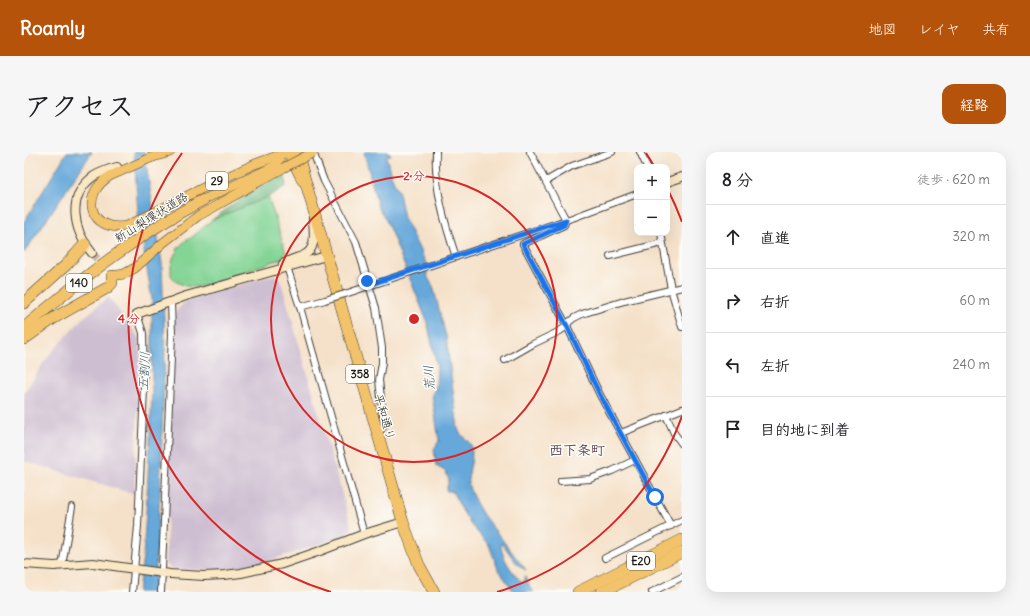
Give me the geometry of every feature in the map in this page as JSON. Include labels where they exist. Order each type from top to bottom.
[{"type":"highway","name":"平和通り","points":[[297,152],[403,522],[419,565],[434,592]]},
{"type":"highway","name":"新山梨環状道路","points":[[160,217],[202,197]]},
{"type":"highway","name":"140","points":[[135,232],[160,217]]},
{"type":"highway","name":"新山梨環状道路","points":[[24,319],[86,268],[135,232]]},
{"type":"highway","name":"新山梨環状道路","points":[[24,328],[135,232]]},
{"type":"highway","points":[[24,303],[66,265],[89,248]]},
{"type":"highway","points":[[24,339],[54,318],[108,288],[112,283],[110,273]]},
{"type":"highway","name":"E20","points":[[603,588],[682,540]]},
{"type":"highway","name":"E20","points":[[578,592],[603,588],[682,552]]},
{"type":"main road","points":[[117,167],[129,165],[170,152]]},
{"type":"main road","points":[[288,152],[309,196]]},
{"type":"main road","name":"29","points":[[160,217],[235,173],[280,162],[288,152]]},
{"type":"main road","name":"新山梨環状道路","points":[[202,197],[306,152]]},
{"type":"main road","points":[[110,273],[124,274],[135,268],[182,227],[280,162],[313,152]]},
{"type":"main road","points":[[129,165],[100,183],[94,192],[92,207],[97,217],[109,227],[135,232]]},
{"type":"street","points":[[313,152],[324,181],[356,242],[371,285],[382,348],[382,363],[379,380],[384,425],[381,430],[376,432]]},
{"type":"street","points":[[436,152],[435,168],[437,182],[454,258]]},
{"type":"street","points":[[530,152],[566,220]]},
{"type":"street","points":[[546,181],[572,166],[612,152]]},
{"type":"street","points":[[640,152],[646,164]]},
{"type":"street","points":[[89,248],[77,226],[75,218],[77,199],[80,192],[93,177],[106,170],[117,167]]},
{"type":"street","points":[[670,181],[682,177]]},
{"type":"street","points":[[300,307],[345,294],[454,258],[634,195]]},
{"type":"street","points":[[271,272],[286,262],[306,254],[311,250],[314,242],[313,211]]},
{"type":"street","points":[[566,220],[564,225],[523,244],[567,326],[586,368],[670,526]]},
{"type":"street","points":[[661,236],[671,289],[682,327]]},
{"type":"street","points":[[610,256],[662,243]]},
{"type":"street","points":[[132,592],[136,569],[144,388],[143,333],[137,314],[169,302],[326,256]]},
{"type":"street","points":[[287,267],[300,307],[364,534]]},
{"type":"street","points":[[505,360],[560,331],[574,318],[582,314],[624,301],[682,287]]},
{"type":"street","points":[[161,592],[160,572],[172,334],[169,302]]},
{"type":"street","points":[[621,433],[682,409]]},
{"type":"street","points":[[666,415],[674,433],[682,444]]},
{"type":"street","points":[[561,481],[590,479],[636,460]]},
{"type":"street","points":[[62,566],[72,507]]},
{"type":"street","points":[[606,558],[682,520]]},
{"type":"street","points":[[24,564],[62,566],[94,563],[170,574],[204,576],[241,573],[282,564],[364,534],[403,522]]},
{"type":"street","points":[[652,592],[682,577]]},
{"type":"shaded area","points":[[275,275],[280,278],[352,529],[342,537],[265,562],[236,568],[196,570],[170,568],[166,563],[174,317],[177,310],[188,299]]},
{"type":"shaded area","points":[[109,297],[140,340],[134,494],[24,461],[25,392],[52,352],[82,319]]},
{"type":"green space","points":[[285,174],[286,186],[268,197],[212,220],[248,193]]},
{"type":"green space","points":[[268,196],[286,253],[283,255],[283,258],[208,285],[197,287],[185,286],[175,281],[171,275],[173,258],[179,247],[186,240],[191,238],[212,220]]},
{"type":"water","points":[[67,152],[92,152],[24,253],[24,222]]},
{"type":"water","points":[[134,152],[144,152],[162,263],[165,348],[160,492],[154,592],[138,592],[143,557],[152,393],[152,300],[138,214]]},
{"type":"water","points":[[364,152],[389,152],[391,155],[386,156],[391,175],[399,193],[404,218],[428,267],[426,269],[428,278],[433,286],[446,336],[458,429],[460,434],[470,444],[472,450],[468,484],[483,515],[526,570],[518,565],[501,543],[502,553],[508,565],[516,576],[524,583],[525,576],[530,588],[534,592],[514,592],[498,569],[489,545],[471,525],[452,491],[446,490],[449,480],[445,471],[436,466],[434,449],[439,441],[432,394],[436,387],[437,367],[427,321],[386,220],[378,207]]},
{"type":"tunnel","points":[[92,253],[107,270]]},
{"type":"district","name":"西下条町","points":[[577,450]]},
{"type":"route","points":[[367,281],[368,285],[566,220],[564,225],[523,244],[567,326],[600,395],[655,497]]},
{"type":"water label","name":"五割川","points":[[144,371]]},
{"type":"water label","name":"荒川","points":[[429,378]]}]
